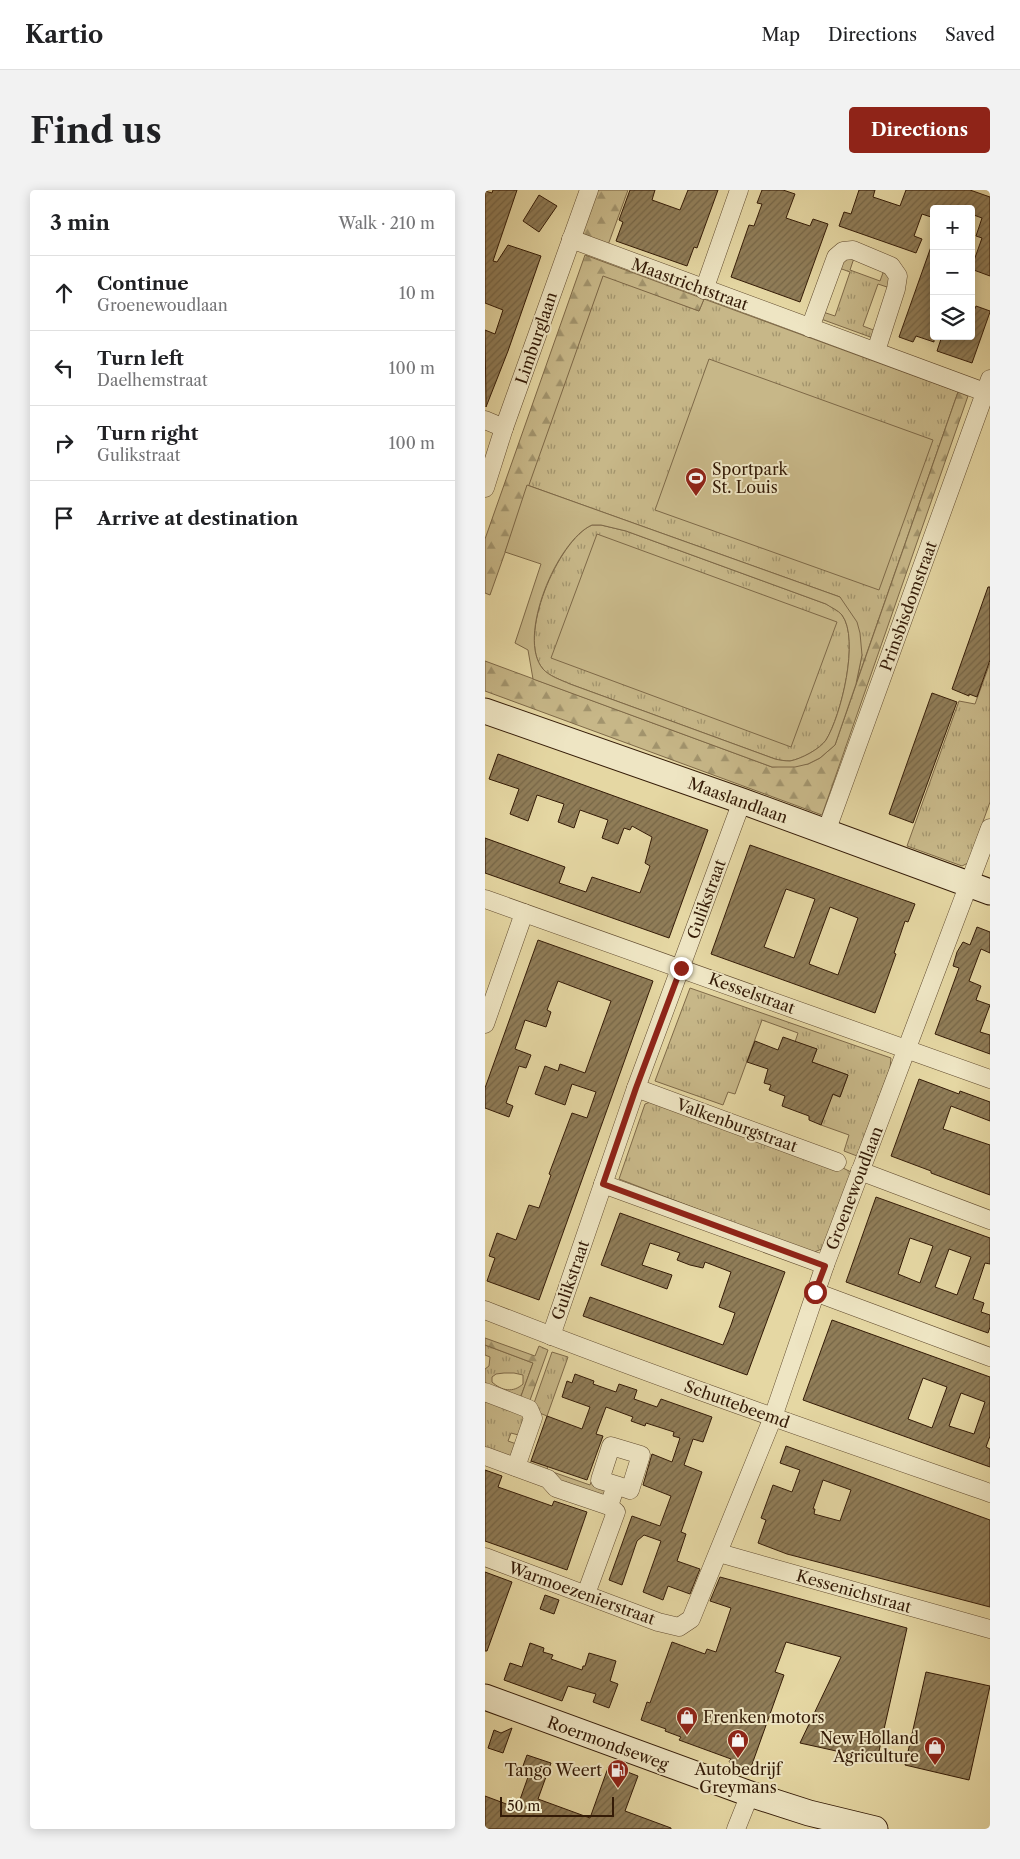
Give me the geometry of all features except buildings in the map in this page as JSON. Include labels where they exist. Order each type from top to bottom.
[{"type":"street","name":"Limburglaan","points":[[485,488],[504,428],[589,190]]},
{"type":"street","points":[[704,290],[739,190]]},
{"type":"street","name":"Maastrichtstraat","points":[[571,239],[810,328],[988,388]]},
{"type":"street","points":[[810,328],[836,258],[843,251],[853,250],[865,254],[891,266],[898,276],[896,289],[877,351]]},
{"type":"street","name":"Prinsbisdomstraat","points":[[827,832],[988,388]]},
{"type":"street","points":[[485,420],[504,428]]},
{"type":"street","name":"Maaslandlaan","points":[[485,711],[741,801],[979,888]]},
{"type":"street","name":"Gulikstraat","points":[[551,1336],[636,1088],[741,801]]},
{"type":"street","name":"Groenewoudlaan","points":[[679,1627],[691,1618],[719,1553],[773,1417],[815,1292],[907,1049],[979,888],[990,828]]},
{"type":"street","name":"Kesselstraat","points":[[485,899],[990,1079]]},
{"type":"street","points":[[485,1024],[524,913]]},
{"type":"street","name":"Valkenburgstraat","points":[[636,1088],[837,1162]]},
{"type":"street","points":[[860,1171],[990,1220]]},
{"type":"street","points":[[603,1184],[825,1266]]},
{"type":"street","points":[[815,1292],[990,1357]]},
{"type":"street","name":"Schuttebeemd","points":[[485,1310],[773,1417],[990,1493]]},
{"type":"street","points":[[485,1392],[529,1409],[533,1418],[516,1467]]},
{"type":"street","points":[[485,1456],[548,1479],[556,1488],[609,1506],[616,1512],[586,1594]]},
{"type":"street","points":[[609,1506],[616,1486]]},
{"type":"street","name":"Kessenichstraat","points":[[719,1553],[990,1629]]},
{"type":"street","name":"Warmoezenierstraat","points":[[485,1557],[658,1622],[679,1627]]},
{"type":"street","name":"Roermondseweg","points":[[485,1697],[750,1794],[809,1813],[875,1829]]},
{"type":"street","points":[[736,1829],[750,1794]]},
{"type":"green space","points":[[594,190],[628,190],[608,245],[581,235]]},
{"type":"green space","points":[[585,255],[704,299],[699,311],[603,276],[490,595],[485,593],[485,539]]},
{"type":"green space","points":[[846,258],[854,258],[850,270],[880,281],[884,270],[889,272],[890,288],[878,284],[863,326],[876,331],[873,338],[821,319],[823,312],[835,316],[850,272],[839,268]]},
{"type":"green space","points":[[603,275],[699,311],[704,299],[958,392],[856,684],[862,655],[840,597],[527,485]]},
{"type":"green space","points":[[709,359],[933,440],[879,590],[655,510]]},
{"type":"green space","points":[[958,392],[968,396],[822,815],[485,691],[485,661],[772,767],[808,764],[820,758],[835,745]]},
{"type":"green space","points":[[527,485],[840,597],[857,622],[862,655],[856,684],[835,745],[820,758],[808,764],[795,767],[772,767],[533,679],[528,650],[515,643],[541,564],[505,552]],"holes":[[[592,525],[601,525],[626,531],[826,604],[840,613],[847,626],[849,659],[837,714],[826,740],[805,756],[788,761],[775,759],[570,684],[555,678],[543,669],[536,655],[534,636],[537,614],[544,591],[566,549],[579,534]]]},
{"type":"green space","points":[[592,525],[601,525],[626,531],[826,604],[840,613],[847,626],[849,659],[837,714],[826,740],[805,756],[788,761],[775,759],[570,684],[555,678],[543,669],[536,655],[534,636],[545,591],[554,569],[566,549],[579,534]]},
{"type":"green space","points":[[597,534],[837,622],[791,747],[551,658]]},
{"type":"green space","points":[[990,663],[990,802],[968,863],[962,866],[907,846],[959,701],[975,704]]},
{"type":"green space","points":[[690,988],[891,1058],[890,1068],[857,1156],[844,1151],[849,1135],[821,1125],[829,1093],[840,1097],[848,1075],[812,1062],[817,1049],[795,1042],[798,1033],[762,1020],[735,1094],[728,1092],[723,1105],[655,1081]]},
{"type":"green space","points":[[653,1101],[839,1166],[851,1172],[824,1248],[812,1253],[619,1179],[645,1104]]},
{"type":"green space","points":[[485,1338],[535,1356],[539,1346],[548,1350],[529,1403],[520,1399],[533,1363],[485,1345]]},
{"type":"green space","points":[[485,1345],[533,1363],[520,1399],[485,1386],[485,1369],[489,1366],[490,1357],[485,1355]],"holes":[[[514,1373],[523,1375],[523,1384],[515,1389],[507,1390],[492,1382],[492,1377],[496,1374]]]},
{"type":"green space","points":[[552,1352],[568,1357],[547,1416],[537,1412],[533,1406]]},
{"type":"green space","points":[[485,1396],[528,1417],[522,1436],[511,1433],[508,1441],[519,1445],[516,1454],[507,1460],[485,1452]]},
{"type":"green space","points":[[531,1461],[548,1466],[547,1470],[590,1485],[591,1482],[604,1487],[607,1491],[604,1498],[528,1468]]},
{"type":"place","name":"Sportpark St. Louis","points":[[696,497]]},
{"type":"place","name":"Frenken motors","points":[[687,1736]]},
{"type":"place","name":"Autobedrijf Greymans","points":[[738,1759]]},
{"type":"place","name":"New Holland Agriculture","points":[[935,1766]]},
{"type":"place","name":"Tango Weert","points":[[618,1789]]},
{"type":"route","points":[[681,968],[636,1088],[603,1184],[825,1266],[815,1292]]}]
